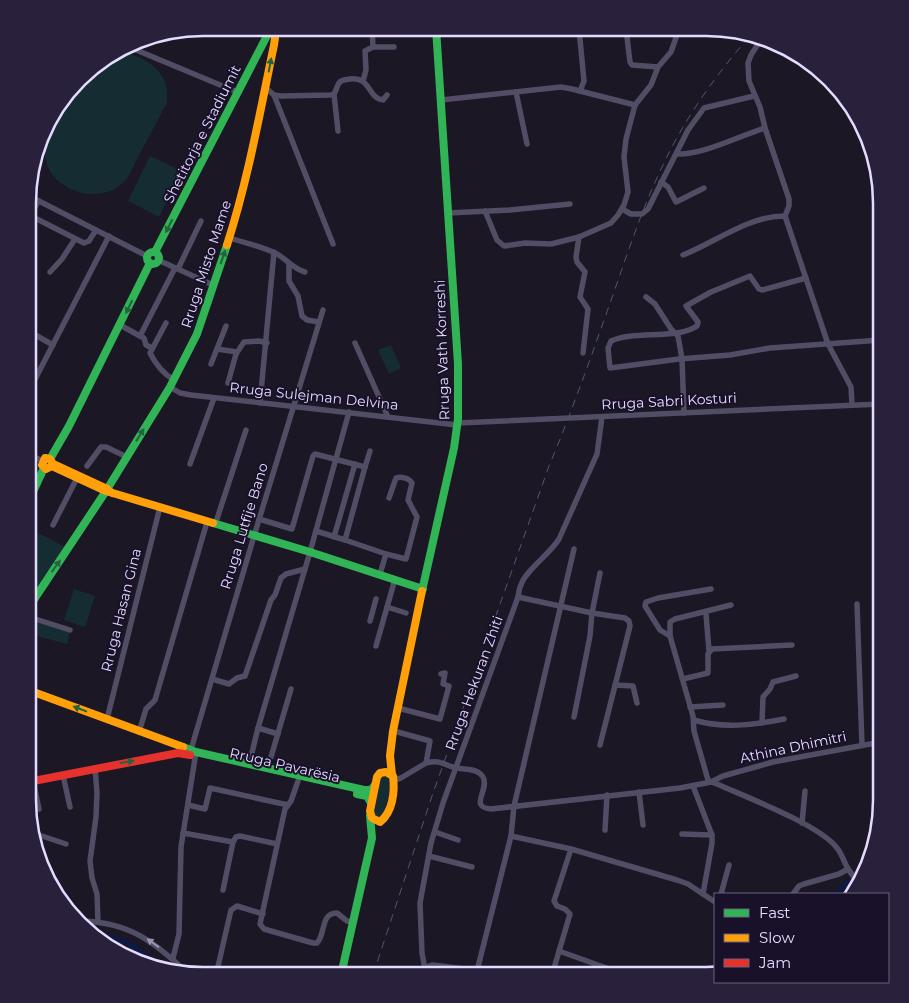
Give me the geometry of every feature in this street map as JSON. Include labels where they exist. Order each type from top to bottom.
[{"type":"main road","name":"Shetitorja e Stadiumit","points":[[36,486],[69,426],[237,92],[268,37]]},
{"type":"main road","name":"Rruga Misto Mame","points":[[37,596],[108,491],[126,457],[172,383],[197,334],[230,238],[266,88],[274,45],[273,37]]},
{"type":"main road","name":"Rruga Vath Korreshi","points":[[383,821],[389,811],[393,777],[390,754],[398,708],[455,442],[457,424],[458,364],[437,37]]},
{"type":"main road","points":[[49,463],[77,478],[108,491],[160,506],[211,524],[310,552],[423,589]]},
{"type":"main road","points":[[49,463],[108,491]]},
{"type":"main road","points":[[37,693],[107,719],[176,749],[193,754]]},
{"type":"main road","points":[[37,780],[176,749]]},
{"type":"main road","name":"Rruga Pavarësia","points":[[193,754],[364,790],[371,790],[375,785]]},
{"type":"main road","name":"Rruga Pavarësia","points":[[193,754],[366,796],[370,798],[371,803]]},
{"type":"main road","name":"Rruga Vath Korreshi","points":[[370,816],[375,785],[379,773],[384,768],[390,754]]},
{"type":"main road","points":[[379,773],[387,772],[393,777]]},
{"type":"main road","points":[[370,816],[377,821],[383,821]]},
{"type":"main road","points":[[343,966],[372,841],[373,828],[370,816]]},
{"type":"main road","points":[[372,841],[383,821]]},
{"type":"street","points":[[580,36],[584,81],[580,91]]},
{"type":"street","points":[[627,36],[632,65],[658,67]]},
{"type":"street","points":[[485,211],[497,240],[504,246],[525,243],[551,244],[579,236],[611,223],[622,209],[628,192],[624,157],[626,139],[635,105],[651,86],[658,67],[672,52],[677,36]]},
{"type":"street","points":[[373,37],[373,47]]},
{"type":"street","points":[[757,45],[751,54],[747,69],[749,81],[760,107],[789,200],[785,216],[828,344],[852,386],[852,405]]},
{"type":"street","points":[[363,81],[366,70],[365,51],[373,47],[394,47]]},
{"type":"street","points":[[137,50],[237,92]]},
{"type":"street","points":[[338,131],[334,94],[339,82],[342,80],[358,79],[367,84],[379,100],[383,100],[387,95]]},
{"type":"street","points":[[441,100],[561,87],[635,105]]},
{"type":"street","points":[[266,88],[274,95],[333,244]]},
{"type":"street","points":[[516,92],[527,144]]},
{"type":"street","points":[[274,95],[334,94]]},
{"type":"street","points":[[622,209],[631,214],[644,214],[688,130],[704,108],[754,96]]},
{"type":"street","points":[[677,154],[687,154],[710,148],[765,128]]},
{"type":"street","points":[[661,182],[668,187],[676,202],[704,188]]},
{"type":"street","points":[[36,205],[38,201],[152,258],[213,285]]},
{"type":"street","points":[[448,213],[570,204]]},
{"type":"street","points":[[683,255],[747,225],[766,218],[785,216]]},
{"type":"street","points":[[36,219],[84,243],[89,241],[96,230]]},
{"type":"street","points":[[140,336],[201,221]]},
{"type":"street","points":[[36,377],[109,236]]},
{"type":"street","points":[[579,236],[576,256],[577,262],[585,272],[580,297],[588,309],[583,353]]},
{"type":"street","points":[[230,238],[274,252],[305,272]]},
{"type":"street","points":[[50,272],[62,259],[75,239]]},
{"type":"street","points":[[260,403],[274,252]]},
{"type":"street","points":[[290,264],[289,281],[296,293],[302,316],[307,320],[319,322]]},
{"type":"street","points":[[806,278],[762,290],[759,289],[750,276],[711,292],[686,306],[698,322],[697,326],[676,333],[614,340],[609,344],[608,348],[610,368],[730,355],[770,348],[872,341]]},
{"type":"street","points":[[646,297],[655,304],[678,336],[682,359],[684,413]]},
{"type":"street","name":"Rruga Lutfije Bano","points":[[173,958],[180,926],[181,858],[193,754],[212,679],[323,310]]},
{"type":"street","points":[[166,323],[150,353],[172,383]]},
{"type":"street","points":[[120,325],[144,338],[146,345],[152,348]]},
{"type":"street","points":[[211,364],[226,326]]},
{"type":"street","points":[[36,336],[53,345]]},
{"type":"street","points":[[228,383],[237,352],[244,342],[259,341],[267,343]]},
{"type":"street","points":[[355,343],[388,417]]},
{"type":"street","points":[[217,349],[237,352]]},
{"type":"street","name":"Rruga Sulejman Delvina","points":[[172,383],[180,393],[214,398],[457,424]]},
{"type":"street","points":[[190,464],[214,398]]},
{"type":"street","name":"Rruga Sabri Kosturi","points":[[457,424],[872,404]]},
{"type":"street","points":[[249,765],[258,728],[350,412]]},
{"type":"street","name":"Rruga Hekuran Zhiti","points":[[426,966],[422,953],[420,903],[429,856],[443,803],[521,584],[553,548],[569,518],[597,454],[602,417]]},
{"type":"street","points":[[139,732],[146,709],[155,700],[211,524],[246,430]]},
{"type":"street","points":[[87,466],[101,447],[106,447],[126,457]]},
{"type":"street","points":[[345,540],[370,452]]},
{"type":"street","points":[[259,519],[292,529],[313,456],[318,453],[366,467]]},
{"type":"street","points":[[36,458],[49,463]]},
{"type":"street","points":[[334,537],[355,464]]},
{"type":"street","points":[[53,525],[77,478]]},
{"type":"street","points":[[316,531],[406,559],[417,517],[408,500],[412,483],[408,479],[396,478],[389,498]]},
{"type":"street","points":[[349,486],[359,489]]},
{"type":"street","name":"Rruga Hasan Gina","points":[[107,719],[160,506]]},
{"type":"street","points":[[478,966],[511,836],[514,806],[574,548]]},
{"type":"street","points":[[380,574],[386,554]]},
{"type":"street","points":[[212,679],[229,684],[237,678],[245,676],[271,600],[275,595],[281,578],[286,574],[305,569]]},
{"type":"street","points":[[574,716],[600,573]]},
{"type":"street","points":[[376,646],[395,579]]},
{"type":"street","points":[[670,636],[660,630],[645,606],[646,602],[658,598],[711,589]]},
{"type":"street","points":[[518,596],[592,613],[625,618],[630,621],[600,745]]},
{"type":"street","points":[[370,621],[376,599]]},
{"type":"street","points":[[858,604],[862,745]]},
{"type":"street","points":[[707,784],[708,780],[694,731],[694,720],[670,636],[670,622],[731,605]]},
{"type":"street","points":[[387,608],[406,614]]},
{"type":"street","points":[[683,678],[708,673],[709,651],[706,614]]},
{"type":"street","points":[[37,619],[70,630]]},
{"type":"street","points":[[709,651],[715,648],[792,645]]},
{"type":"street","points":[[398,708],[440,719],[449,686],[443,684],[445,674],[441,674]]},
{"type":"street","points":[[762,723],[763,697],[773,682],[796,676]]},
{"type":"street","points":[[615,686],[633,686],[637,703]]},
{"type":"street","points":[[272,757],[291,689]]},
{"type":"street","points":[[690,707],[723,705]]},
{"type":"street","points":[[694,720],[721,725],[762,723],[784,719]]},
{"type":"street","points":[[258,728],[278,734]]},
{"type":"street","points":[[394,732],[430,741],[426,763]]},
{"type":"street","name":"Athina Dhimitri","points":[[707,784],[724,776],[773,762],[872,743]]},
{"type":"street","points":[[393,777],[403,777],[426,763],[436,762],[471,770],[478,773],[485,783],[480,801],[484,808],[707,784],[764,804],[827,838],[838,848],[853,876]]},
{"type":"street","points":[[95,768],[97,796],[90,861],[92,878],[97,894],[98,922]]},
{"type":"street","points":[[63,774],[70,807]]},
{"type":"street","points":[[298,781],[291,802],[285,809],[260,924],[264,930],[317,943],[320,940],[326,918],[329,915],[337,913],[347,921],[353,922]]},
{"type":"street","points":[[693,786],[712,835],[703,894]]},
{"type":"street","points":[[188,805],[205,809],[210,788],[288,805]]},
{"type":"street","points":[[802,823],[805,791]]},
{"type":"street","points":[[639,792],[642,825]]},
{"type":"street","points":[[605,830],[607,795]]},
{"type":"street","points":[[37,802],[40,810]]},
{"type":"street","points":[[435,832],[458,840]]},
{"type":"street","points":[[183,834],[233,842]]},
{"type":"street","points":[[682,834],[712,835]]},
{"type":"street","points":[[40,835],[66,844]]},
{"type":"street","points":[[223,890],[233,842],[238,836],[277,844]]},
{"type":"street","points":[[511,836],[570,849],[682,882],[714,901]]},
{"type":"street","points":[[555,966],[570,914],[557,906],[554,900],[570,849]]},
{"type":"street","points":[[429,856],[472,866]]},
{"type":"street","points":[[720,893],[729,865]]},
{"type":"street","points":[[795,893],[799,886],[849,870]]},
{"type":"street","points":[[218,966],[231,910],[237,906],[263,914]]},
{"type":"street","points":[[89,921],[128,930],[140,935],[180,965]]},
{"type":"street","points":[[559,951],[601,966]]},
{"type":"green space","points":[[130,54],[156,68],[165,83],[167,103],[126,180],[115,188],[103,193],[90,194],[76,191],[64,186],[55,177],[48,166],[45,153],[49,140],[64,111],[78,93],[102,71]]},
{"type":"green space","points":[[150,156],[182,171],[159,217],[128,201]]},
{"type":"green space","points":[[391,345],[401,368],[389,374],[378,350]]},
{"type":"green space","points":[[37,532],[65,547],[37,590]]},
{"type":"green space","points":[[74,589],[95,596],[85,627],[64,620]]},
{"type":"green space","points":[[37,622],[70,631],[67,644],[37,636]]},
{"type":"green space","points":[[387,776],[391,783],[385,812],[383,816],[377,817],[374,813],[380,779]]},
{"type":"waterway","points":[[837,893],[852,879]]},
{"type":"waterway","points":[[111,938],[130,944],[148,957]]},
{"type":"railway","points":[[376,966],[432,796],[549,466],[583,380],[643,212],[663,165],[691,114],[724,67],[745,41]]},
{"type":"traffic: fast","points":[[155,252],[266,37]]},
{"type":"traffic: fast","points":[[422,591],[454,448],[458,419],[458,364],[437,37]]},
{"type":"traffic: fast","points":[[37,595],[106,491],[170,387],[197,334],[227,245]]},
{"type":"traffic: fast","points":[[153,252],[159,258],[153,264],[147,258],[153,252]]},
{"type":"traffic: fast","points":[[50,459],[69,426],[150,263]]},
{"type":"traffic: fast","points":[[36,484],[44,468]]},
{"type":"traffic: fast","points":[[213,523],[423,589]]},
{"type":"traffic: fast","points":[[183,747],[196,752],[364,790],[371,790],[375,785]]},
{"type":"traffic: fast","points":[[357,794],[367,796],[371,803]]},
{"type":"traffic: fast","points":[[343,966],[372,838],[370,816]]},
{"type":"traffic: slow","points":[[227,245],[259,121],[275,37]]},
{"type":"traffic: slow","points":[[112,493],[107,489],[53,464],[50,459],[45,458],[42,465],[46,469],[52,466],[106,491],[213,523]]},
{"type":"traffic: slow","points":[[392,775],[390,756],[393,731],[422,591]]},
{"type":"traffic: slow","points":[[37,693],[183,747]]},
{"type":"traffic: slow","points":[[386,772],[393,776],[394,788],[388,813],[380,822],[372,818],[370,811],[377,777],[380,773],[386,772]]},
{"type":"traffic: jam","points":[[37,780],[178,753],[190,755]]}]
